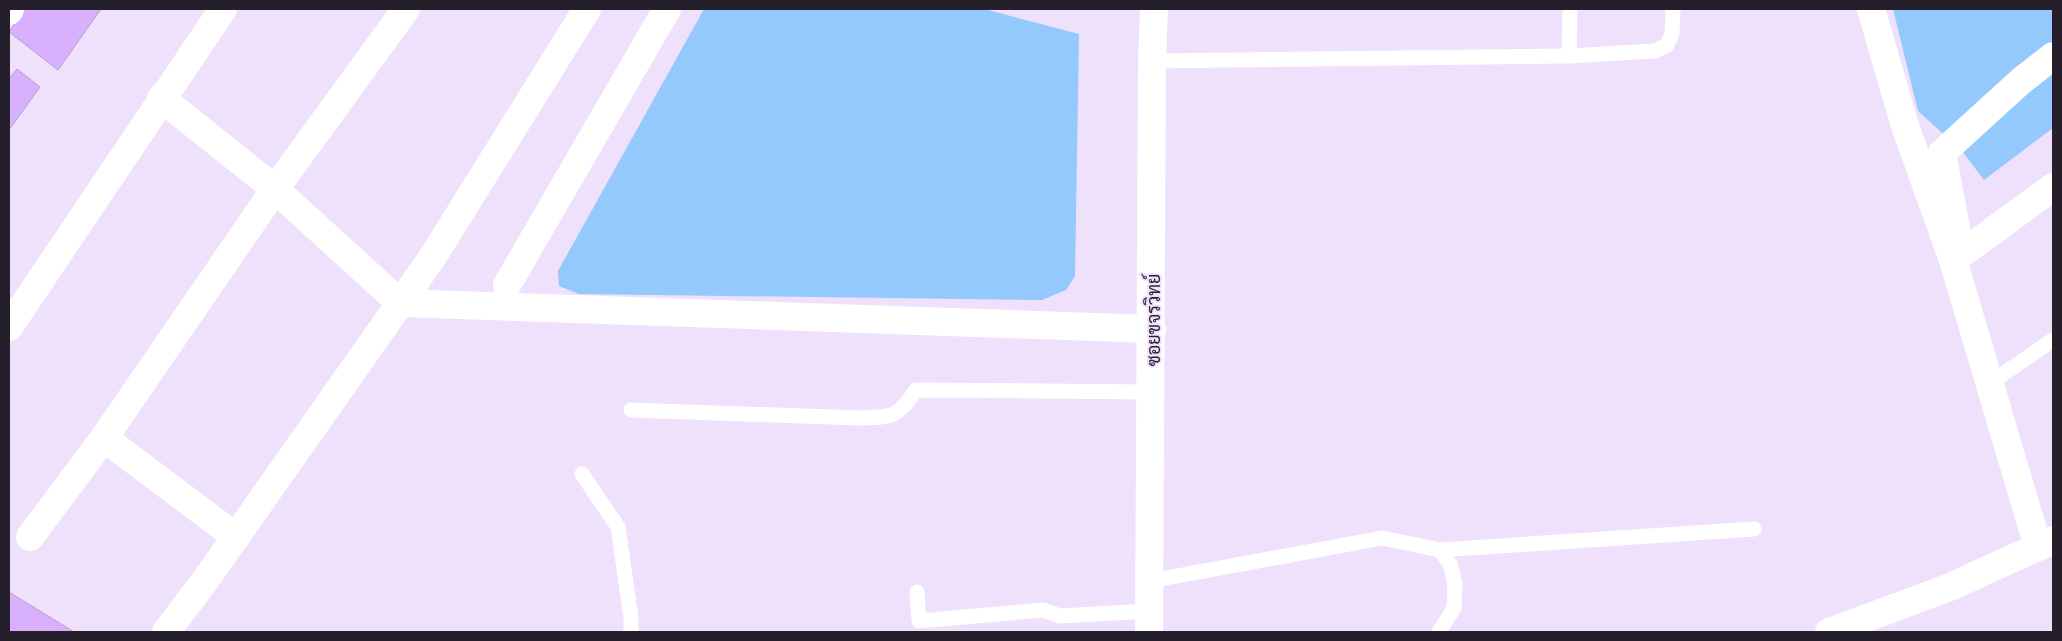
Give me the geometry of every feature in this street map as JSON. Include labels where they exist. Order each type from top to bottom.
[{"type":"street","points":[[9,327],[161,98],[223,9]]},
{"type":"street","points":[[30,538],[104,438],[275,189],[406,9]]},
{"type":"street","points":[[166,632],[432,258],[587,9]]},
{"type":"street","points":[[507,285],[667,9]]},
{"type":"street","name":"ซอยขจรวิทย์","points":[[1149,622],[1152,392],[1152,61],[1154,9]]},
{"type":"street","points":[[1871,9],[1905,126],[1957,257]]},
{"type":"street","points":[[1829,632],[1950,587],[2046,544],[1990,383],[1957,257],[1942,153],[2022,80],[2053,56]]},
{"type":"street","points":[[161,98],[275,189],[400,303],[1152,329]]},
{"type":"street","points":[[1957,257],[2053,187]]},
{"type":"street","points":[[104,438],[236,536]]},
{"type":"lane","points":[[1569,56],[1570,9]]},
{"type":"lane","points":[[1152,61],[1569,56],[1655,51],[1667,45],[1672,34],[1672,9]]},
{"type":"lane","points":[[1990,383],[2053,340]]},
{"type":"lane","points":[[631,410],[858,418],[890,417],[905,406],[916,390],[1152,392]]},
{"type":"lane","points":[[582,474],[618,527],[631,618],[630,632]]},
{"type":"lane","points":[[1150,581],[1382,538],[1440,550],[1754,529]]},
{"type":"lane","points":[[1439,632],[1454,608],[1455,585],[1451,566],[1440,550]]},
{"type":"lane","points":[[917,592],[919,621],[1043,610],[1060,616],[1149,622]]},
{"type":"water","points":[[704,9],[984,9],[1079,34],[1075,276],[1066,290],[1042,300],[579,294],[559,286],[558,271]]},
{"type":"water","points":[[1893,9],[2053,9],[2053,128],[1984,180],[1962,151],[1918,111]]},
{"type":"building","points":[[24,9],[101,9],[58,70],[9,32]]},
{"type":"building","points":[[17,69],[40,87],[9,130],[9,79]]},
{"type":"building","points":[[9,592],[74,632],[9,632]]}]
